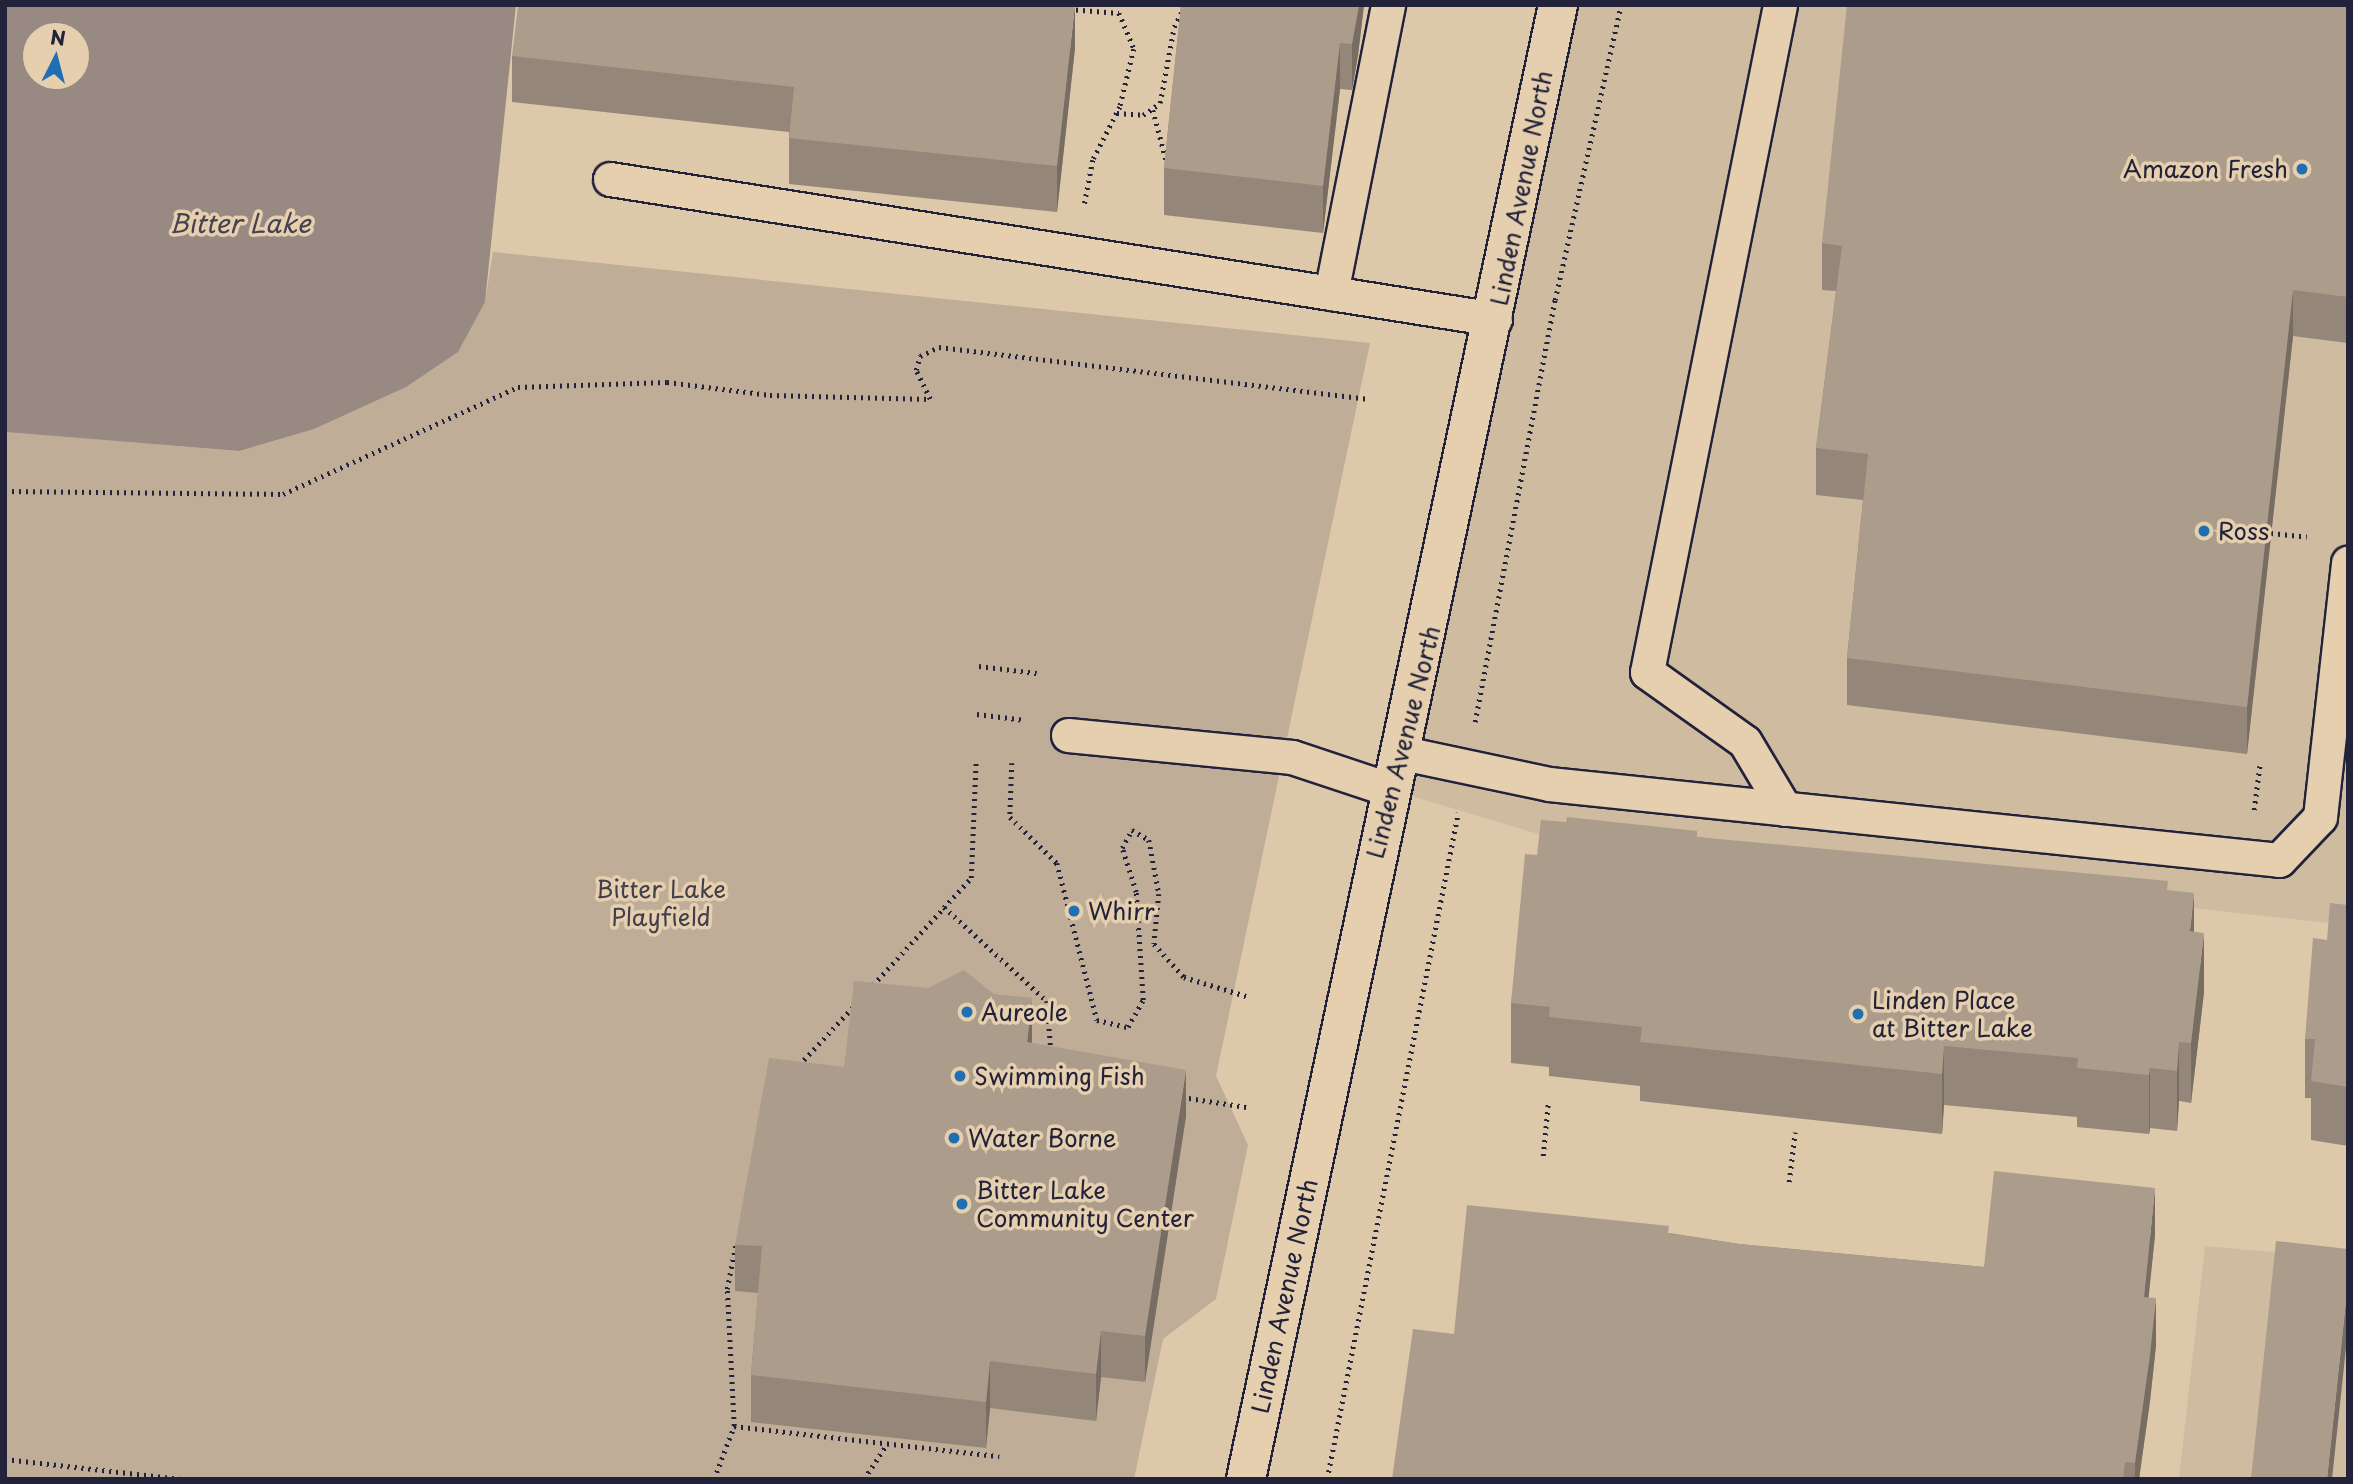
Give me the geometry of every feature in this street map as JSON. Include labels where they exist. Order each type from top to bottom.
[{"type":"street","name":"Linden Avenue North","points":[[1245,1479],[1388,789],[1403,753],[1558,5]]},
{"type":"lane","points":[[1331,293],[1388,5]]},
{"type":"lane","points":[[1780,5],[1647,672],[1745,742],[1785,809]]},
{"type":"lane","points":[[610,179],[1495,319]]},
{"type":"lane","points":[[1403,753],[1549,784],[2279,860],[2320,817],[2348,563]]},
{"type":"lane","points":[[1068,735],[1292,757],[1388,789]]},
{"type":"path","points":[[1119,13],[1124,5]]},
{"type":"path","points":[[1153,110],[1163,93],[1177,15],[1185,8]]},
{"type":"path","points":[[1063,9],[1119,13]]},
{"type":"path","points":[[1080,253],[1087,183],[1117,113],[1135,49],[1119,13]]},
{"type":"path","points":[[1117,113],[1153,110]]},
{"type":"path","points":[[1153,110],[1164,135],[1163,162],[1169,163]]},
{"type":"path","points":[[5,491],[283,494],[518,387],[667,382],[770,394],[930,399],[916,370],[920,356],[939,347],[1369,399]]},
{"type":"path","points":[[2271,533],[2307,537]]},
{"type":"path","points":[[979,666],[1037,673]]},
{"type":"path","points":[[978,714],[1033,721]]},
{"type":"path","points":[[791,1074],[971,878],[976,759]]},
{"type":"path","points":[[2253,815],[2260,762]]},
{"type":"path","points":[[1012,763],[1010,817],[1057,863],[1097,1020],[1129,1027],[1143,1000],[1136,892],[1122,848],[1132,830],[1149,840],[1159,894],[1154,944],[1184,977],[1246,996]]},
{"type":"path","points":[[944,907],[1047,1001],[1051,1054],[1064,1058]]},
{"type":"path","points":[[1169,1093],[1246,1107]]},
{"type":"path","points":[[1543,1156],[1548,1104]]},
{"type":"path","points":[[1789,1182],[1795,1132]]},
{"type":"path","points":[[714,1479],[734,1426],[727,1289],[737,1236]]},
{"type":"path","points":[[734,1426],[999,1457]]},
{"type":"path","points":[[864,1479],[887,1444]]},
{"type":"path","points":[[5,1459],[181,1479]]},
{"type":"shaded area","points":[[1558,5],[2348,5],[2348,925],[1552,838],[1388,789]]},
{"type":"shaded area","points":[[2205,1246],[2348,1259],[2348,1479],[2179,1479]]},
{"type":"green space","name":"Bitter Lake Playfield","points":[[493,252],[1370,343],[1216,1076],[1248,1145],[1216,1299],[1163,1339],[1134,1479],[5,1479],[5,432],[239,451],[485,302]]},
{"type":"water","name":"Bitter Lake","points":[[5,5],[516,5],[485,302],[458,352],[406,387],[314,429],[239,451],[5,432]]},
{"type":"building","points":[[518,5],[1075,5],[1057,166],[789,138],[794,87],[512,56]]},
{"type":"building","points":[[1181,5],[1359,5],[1352,44],[1340,43],[1323,186],[1164,168]]},
{"type":"building","points":[[1847,5],[2348,5],[2348,297],[2293,290],[2247,707],[1847,658],[1868,454],[1816,448],[1842,246],[1822,243]]},
{"type":"building","name":"Linden Place at Bitter Lake","points":[[1567,817],[1697,831],[1697,837],[2168,881],[2167,890],[2194,893],[2190,931],[2204,933],[2191,1043],[2179,1042],[2177,1071],[2150,1068],[2149,1075],[2077,1068],[2078,1058],[1944,1046],[1942,1074],[1640,1042],[1642,1027],[1549,1017],[1550,1007],[1511,1003],[1525,854],[1537,855],[1541,820],[1566,822]]},
{"type":"building","points":[[2330,903],[2348,905],[2348,1087],[2311,1081],[2315,1039],[2305,1039],[2313,938],[2327,940]]},
{"type":"building","name":"Bitter Lake Community Center","points":[[964,970],[994,994],[1032,998],[1027,1042],[1186,1070],[1145,1336],[1101,1331],[1096,1374],[990,1361],[986,1402],[751,1375],[762,1246],[735,1245],[769,1058],[844,1067],[854,981],[928,988]]},
{"type":"building","points":[[1994,1171],[2155,1188],[2144,1297],[2156,1298],[2150,1355],[2135,1463],[2125,1462],[2123,1479],[1392,1479],[1413,1329],[1454,1334],[1467,1205],[1669,1226],[1668,1233],[1739,1244],[1984,1267]]},
{"type":"building","points":[[2276,1241],[2348,1249],[2348,1282],[2327,1479],[2251,1479]]},
{"type":"place","name":"Amazon Fresh","points":[[2302,169]]},
{"type":"place","name":"Ross","points":[[2204,531]]},
{"type":"place","name":"Whirr","points":[[1074,911]]},
{"type":"place","name":"Aureole","points":[[967,1012]]},
{"type":"place","name":"Linden Place at Bitter Lake","points":[[1858,1014]]},
{"type":"place","name":"Swimming Fish","points":[[960,1076]]},
{"type":"place","name":"Water Borne","points":[[954,1138]]},
{"type":"place","name":"Bitter Lake Community Center","points":[[962,1204]]}]
